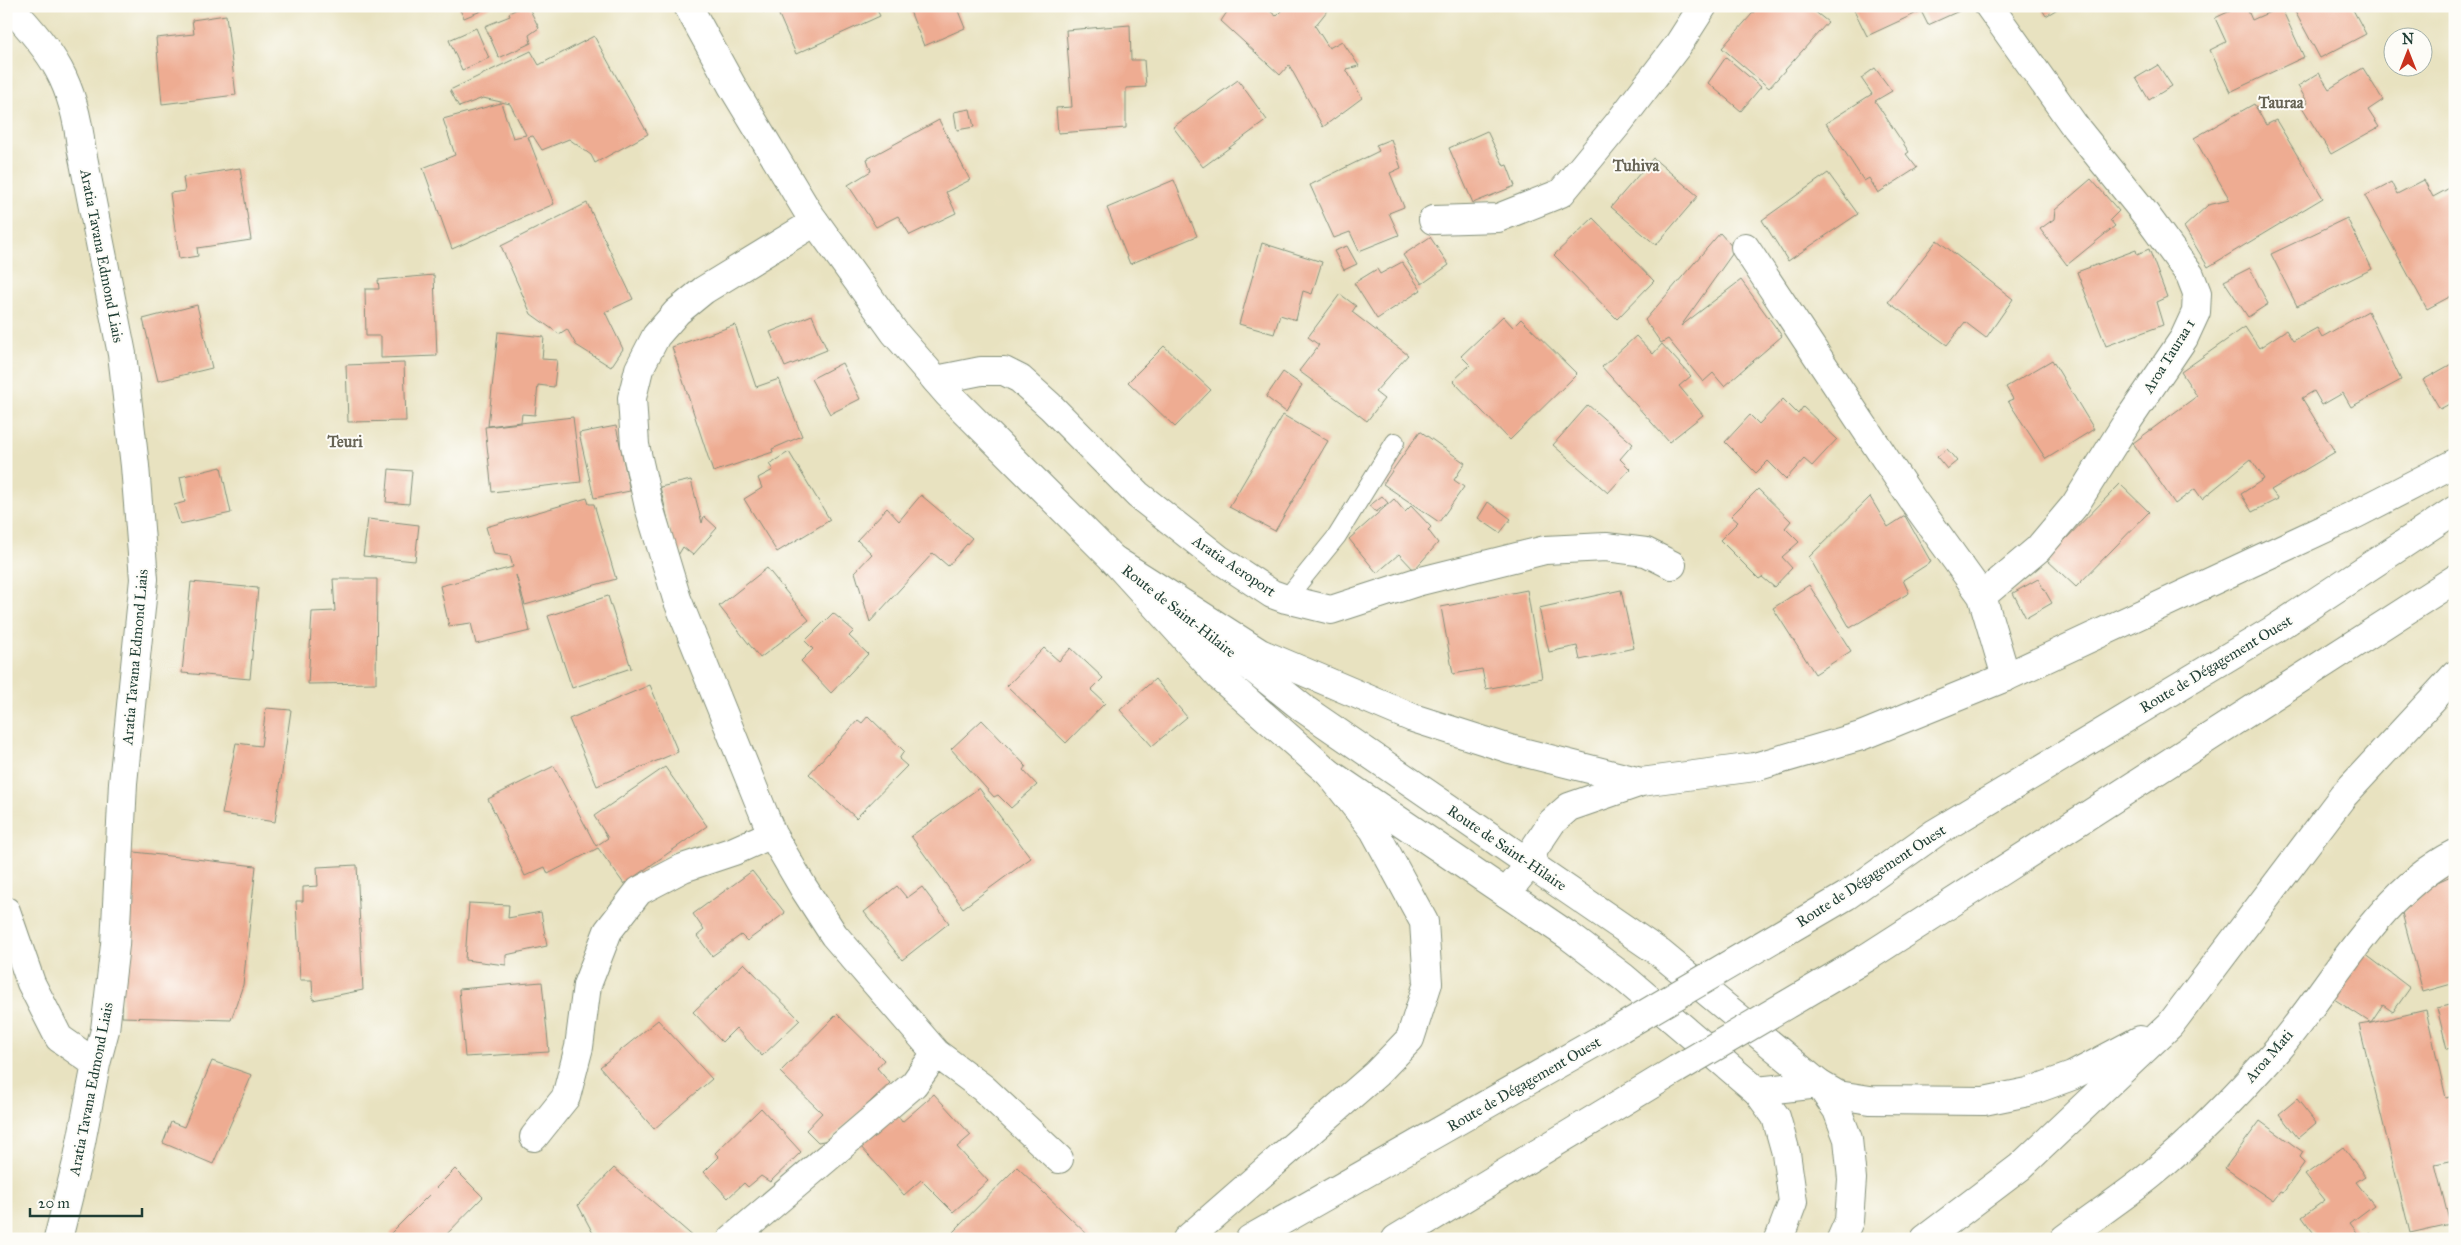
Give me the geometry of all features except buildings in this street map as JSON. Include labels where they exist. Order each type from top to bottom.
[{"type":"main road","name":"Aratia Tavana Edmond Liais","points":[[9,6],[51,55],[68,84],[78,116],[86,175],[122,354],[141,526],[144,579],[123,783],[115,945],[105,1030],[96,1064],[78,1158],[58,1239]]},
{"type":"main road","points":[[688,6],[732,86],[815,222],[895,333],[936,380],[1008,456],[1113,559],[1260,652],[1413,718],[1510,750],[1641,782]]},
{"type":"main road","points":[[1433,220],[1498,218],[1562,194],[1678,45],[1703,6]]},
{"type":"main road","name":"Aroa Tauraa 1","points":[[1982,596],[2038,549],[2075,505],[2127,422],[2184,338],[2196,312],[2197,293],[2190,275],[2076,128],[1989,6]]},
{"type":"main road","points":[[815,222],[704,290],[677,312],[656,336],[639,369],[632,398],[635,445],[663,559],[677,599],[772,834],[834,935],[936,1054],[982,1088],[1059,1158]]},
{"type":"main road","points":[[1745,247],[1912,499],[1982,596],[2006,677]]},
{"type":"main road","name":"Aratia Aeroport","points":[[936,380],[981,371],[1004,371],[1020,379],[1050,406],[1138,495],[1219,559],[1272,594],[1286,599],[1331,610],[1418,582],[1545,550],[1606,548],[1646,552],[1672,565]]},
{"type":"main road","points":[[1506,893],[1531,863],[1534,849],[1552,822],[1569,807],[1641,782],[1765,764],[1861,736],[2006,677],[2356,514],[2455,463]]},
{"type":"main road","name":"Route de Dégagement Ouest","points":[[1250,1239],[1621,1028],[1846,896],[1935,833],[2273,630],[2455,510]]},
{"type":"main road","name":"Route de Saint-Hilaire","points":[[1113,559],[1220,677],[1329,773],[1506,893],[1623,976],[1757,1091],[1776,1117],[1786,1153],[1793,1202],[1779,1239]]},
{"type":"main road","name":"Route de Saint-Hilaire","points":[[1113,559],[1304,709],[1660,953],[1820,1084],[1837,1110],[1848,1138],[1852,1178],[1850,1221],[1841,1239]]},
{"type":"main road","points":[[1396,1239],[1677,1069],[1866,958],[2455,579]]},
{"type":"main road","points":[[1925,1239],[2020,1167],[2170,1025],[2343,796],[2455,675]]},
{"type":"main road","points":[[1187,1239],[1376,1074],[1410,1039],[1428,983],[1424,922],[1374,830],[1329,773]]},
{"type":"main road","points":[[534,1137],[566,1097],[579,1047],[587,985],[608,932],[639,891],[683,868],[734,851],[772,834]]},
{"type":"main road","name":"Aroa Mati","points":[[2064,1239],[2152,1174],[2219,1111],[2277,1050],[2342,964],[2399,895],[2436,864],[2455,854]]},
{"type":"main road","points":[[6,910],[31,983],[59,1038],[96,1064]]},
{"type":"main road","points":[[1757,1091],[1820,1084],[1838,1095],[1870,1100],[1984,1101],[2028,1092],[2072,1076],[2170,1025]]},
{"type":"main road","points":[[732,1239],[914,1084],[936,1054]]},
{"type":"lane","points":[[1286,599],[1336,536],[1395,442]]},
{"type":"district","name":"Tauraa","points":[[2281,102]]},
{"type":"district","name":"Tuhiva","points":[[1636,165]]},
{"type":"district","name":"Teuri","points":[[345,441]]}]
